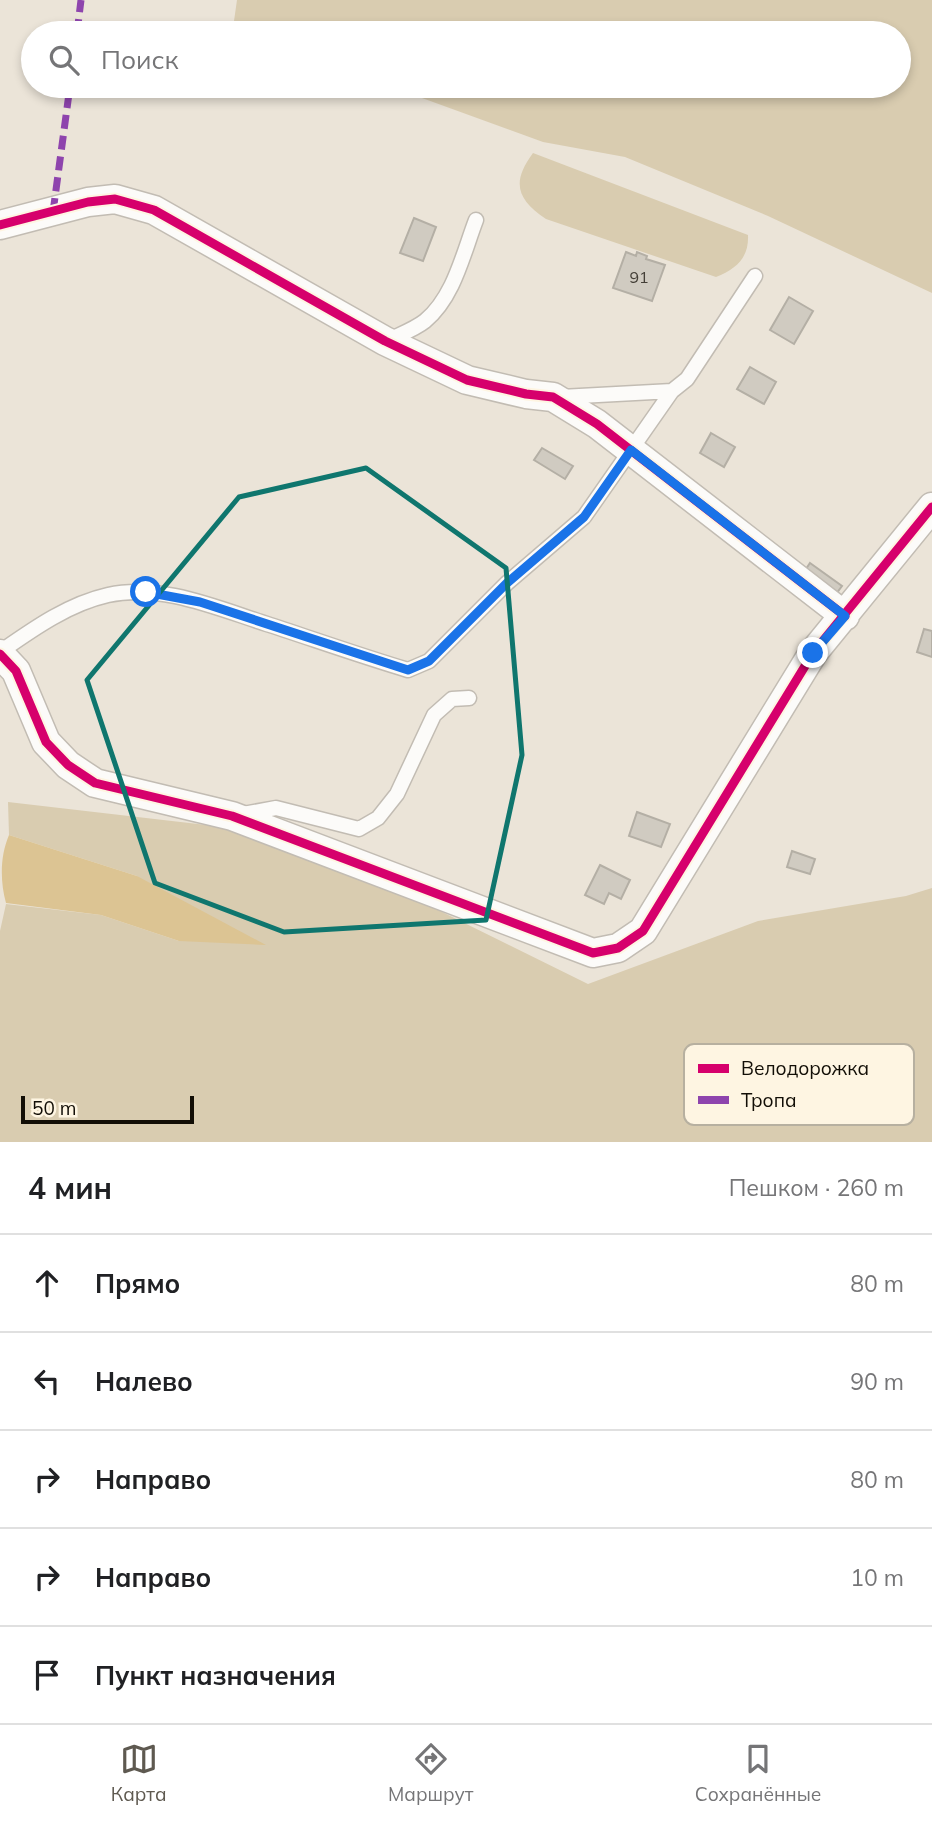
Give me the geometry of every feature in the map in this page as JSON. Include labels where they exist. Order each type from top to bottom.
[{"type":"street","points":[[0,225],[88,202],[115,199],[154,210],[385,341],[467,380],[526,394],[553,397],[597,424],[845,616]]},
{"type":"street","points":[[0,653],[16,671],[46,742],[68,765],[95,782],[232,816],[593,953],[618,948],[643,931],[813,653],[932,507]]},
{"type":"lane","points":[[385,341],[423,323],[441,305],[453,282],[476,220]]},
{"type":"lane","points":[[0,653],[42,623],[73,608],[109,595],[146,592],[200,602],[408,670],[429,661],[507,583],[584,517],[672,391],[687,379],[755,276]]},
{"type":"lane","points":[[553,397],[672,391]]},
{"type":"lane","points":[[232,816],[276,808],[359,829],[378,818],[397,794],[434,715],[452,699],[468,698]]},
{"type":"highlighted area","points":[[366,468],[506,568],[522,755],[486,920],[284,932],[155,883],[87,680],[239,497]]},
{"type":"shaded area","points":[[237,0],[932,0],[932,293],[768,216],[625,157],[543,142],[422,98],[911,98],[911,21],[234,21]]},
{"type":"shaded area","points":[[533,153],[748,235],[744,256],[730,270],[716,277],[546,219],[536,212],[520,190],[522,173]]},
{"type":"shaded area","points":[[8,802],[284,834],[588,984],[758,921],[906,896],[932,888],[932,1142],[0,1142],[0,931],[6,904],[101,915],[179,941],[137,876],[9,835]]},
{"type":"shaded area","points":[[9,835],[137,876],[266,945],[179,941],[101,915],[6,903],[2,869]]},
{"type":"building","points":[[414,218],[436,227],[423,261],[400,253]]},
{"type":"building","points":[[626,252],[636,256],[637,252],[647,256],[646,259],[665,265],[652,301],[613,288]]},
{"type":"building","points":[[789,297],[813,311],[794,344],[770,330]]},
{"type":"building","points":[[750,367],[776,382],[764,404],[737,389]]},
{"type":"building","points":[[711,433],[735,447],[724,467],[700,453]]},
{"type":"building","points":[[542,448],[573,466],[565,479],[534,460]]},
{"type":"building","points":[[810,563],[842,586],[833,598],[802,575]]},
{"type":"building","points":[[924,629],[932,631],[932,657],[917,652]]},
{"type":"building","points":[[637,812],[670,824],[661,847],[629,836]]},
{"type":"building","points":[[792,851],[815,859],[810,874],[787,867]]},
{"type":"building","points":[[600,865],[630,880],[621,899],[609,893],[604,904],[585,895]]},
{"type":"marked path","points":[[78,21],[81,0]]},
{"type":"marked path","points":[[53,212],[68,98]]},
{"type":"cycle path","points":[[0,225],[88,202],[115,199],[154,210],[385,341],[467,380],[526,394],[553,397],[597,424],[845,616]]},
{"type":"cycle path","points":[[0,654],[16,671],[46,742],[68,765],[95,783],[232,816],[593,953],[618,948],[643,931],[813,653],[932,507]]},
{"type":"route","points":[[146,592],[200,602],[408,670],[429,661],[507,583],[584,517],[631,450],[845,616],[813,653]]}]
